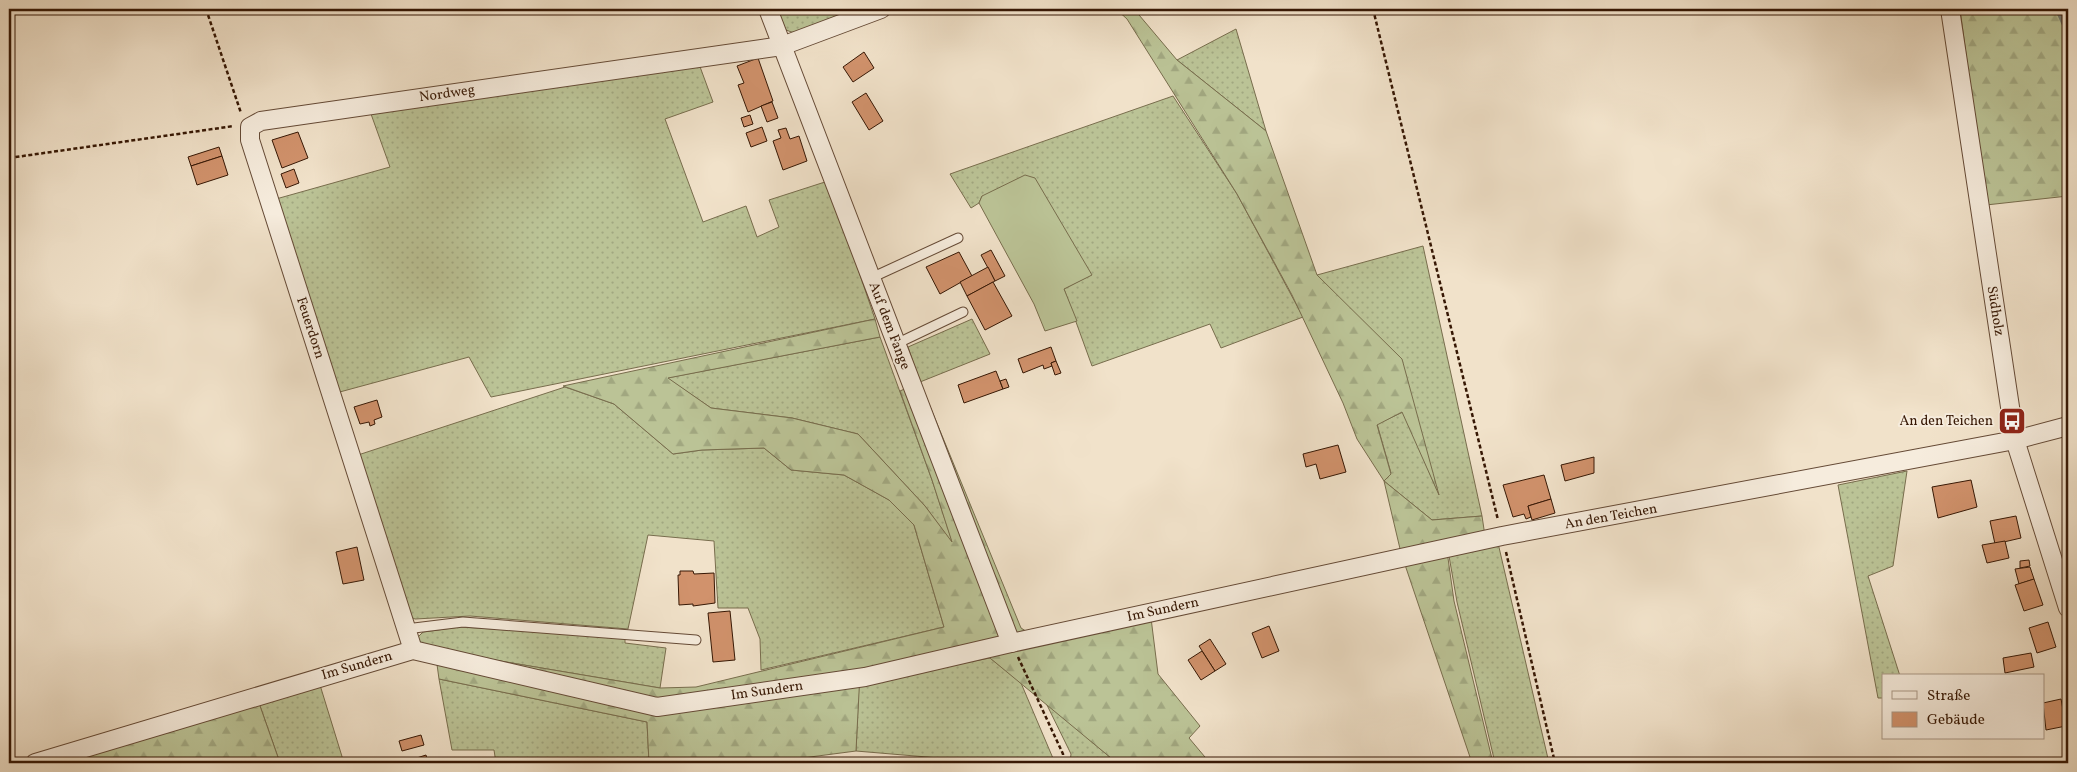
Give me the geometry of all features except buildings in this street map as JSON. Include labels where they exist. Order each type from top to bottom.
[{"type":"street","name":"Auf dem Fange","points":[[768,9],[1011,643]]},
{"type":"street","name":"Nordweg","points":[[250,127],[261,121],[782,46],[881,9]]},
{"type":"street","name":"Südholz","points":[[1950,9],[2014,440],[2068,608]]},
{"type":"street","name":"Feuerdorn","points":[[250,127],[250,140],[413,650]]},
{"type":"street","name":"An den Teichen","points":[[1504,536],[2014,440],[2068,426]]},
{"type":"street","name":"Im Sundern","points":[[35,763],[413,650],[657,707],[865,677],[1011,643],[1504,536]]},
{"type":"lane","points":[[871,278],[958,238]]},
{"type":"lane","points":[[896,344],[962,312]]},
{"type":"lane","points":[[406,629],[463,622],[696,640]]},
{"type":"path","points":[[206,9],[239,111],[250,127]]},
{"type":"path","points":[[1373,9],[1504,536],[1555,763]]},
{"type":"path","points":[[9,158],[235,126],[250,127]]},
{"type":"path","points":[[1011,643],[1063,754],[1063,763]]},
{"type":"green space","points":[[777,9],[867,9],[797,34],[786,30]]},
{"type":"green space","points":[[1116,9],[1134,9],[1177,60],[1266,131],[1317,275],[1402,359],[1439,495],[1402,412],[1377,425],[1391,474],[1384,481],[1357,439],[1343,403],[1292,295],[1237,194],[1127,19]]},
{"type":"green space","points":[[1960,9],[2068,9],[2068,196],[1986,205]]},
{"type":"green space","points":[[1236,29],[1266,131],[1177,60]]},
{"type":"green space","points":[[699,64],[713,102],[665,119],[703,222],[746,206],[757,237],[779,227],[769,200],[828,181],[875,319],[491,397],[469,357],[336,393],[276,199],[390,167],[371,114]]},
{"type":"green space","points":[[1173,96],[1237,194],[1303,317],[1221,348],[1210,324],[1092,366],[1064,289],[1091,275],[982,196],[979,203],[971,208],[950,174]]},
{"type":"green space","points":[[1025,175],[1035,178],[1092,275],[1064,289],[1077,321],[1045,331],[1034,304],[979,203],[982,196]]},
{"type":"green space","points":[[1423,246],[1482,516],[1432,520],[1384,481],[1391,473],[1377,424],[1403,412],[1437,490],[1424,444],[1317,275]]},
{"type":"green space","points":[[875,319],[880,337],[668,378],[711,408],[792,418],[858,434],[925,506],[952,542],[900,391],[920,382],[1021,628],[1045,643],[1151,618],[1158,674],[1200,726],[1189,738],[1210,763],[1117,763],[990,658],[973,648],[860,673],[856,751],[764,763],[649,763],[647,722],[439,679],[435,650],[660,688],[696,687],[944,627],[914,525],[889,500],[844,475],[791,470],[764,448],[702,450],[673,454],[614,404],[563,386]]},
{"type":"green space","points":[[972,319],[990,354],[920,382],[908,347]]},
{"type":"green space","points":[[880,337],[953,544],[925,506],[858,434],[792,418],[711,408],[667,378]]},
{"type":"green space","points":[[565,387],[614,404],[673,454],[702,450],[764,448],[791,470],[844,475],[889,500],[914,525],[944,627],[761,670],[760,639],[748,608],[718,608],[714,541],[648,535],[628,629],[470,616],[415,619],[406,615],[355,456]]},
{"type":"green space","points":[[1907,471],[1893,566],[1868,576],[1899,674],[1882,674],[1882,698],[1878,698],[1838,485]]},
{"type":"green space","points":[[1384,481],[1432,520],[1482,516],[1485,536],[1446,544],[1454,601],[1493,763],[1472,763],[1401,553]]},
{"type":"green space","points":[[1498,543],[1549,763],[1495,763],[1457,602],[1449,556]]},
{"type":"green space","points":[[460,627],[625,637],[625,643],[666,648],[660,688],[435,650],[415,640],[423,632]]},
{"type":"green space","points":[[990,658],[1021,683],[1055,763],[998,763],[856,751],[859,683]]},
{"type":"green space","points":[[439,679],[647,722],[649,763],[496,763],[494,750],[452,750]]},
{"type":"green space","points":[[320,685],[344,763],[280,763],[259,703]]},
{"type":"green space","points":[[259,703],[280,763],[57,763]]},
{"type":"green space","points":[[1046,703],[1117,763],[1070,763],[1071,754]]},
{"type":"waterway","points":[[2057,9],[2068,33]]},
{"type":"place","name":"An den Teichen","points":[[2012,421]]}]
